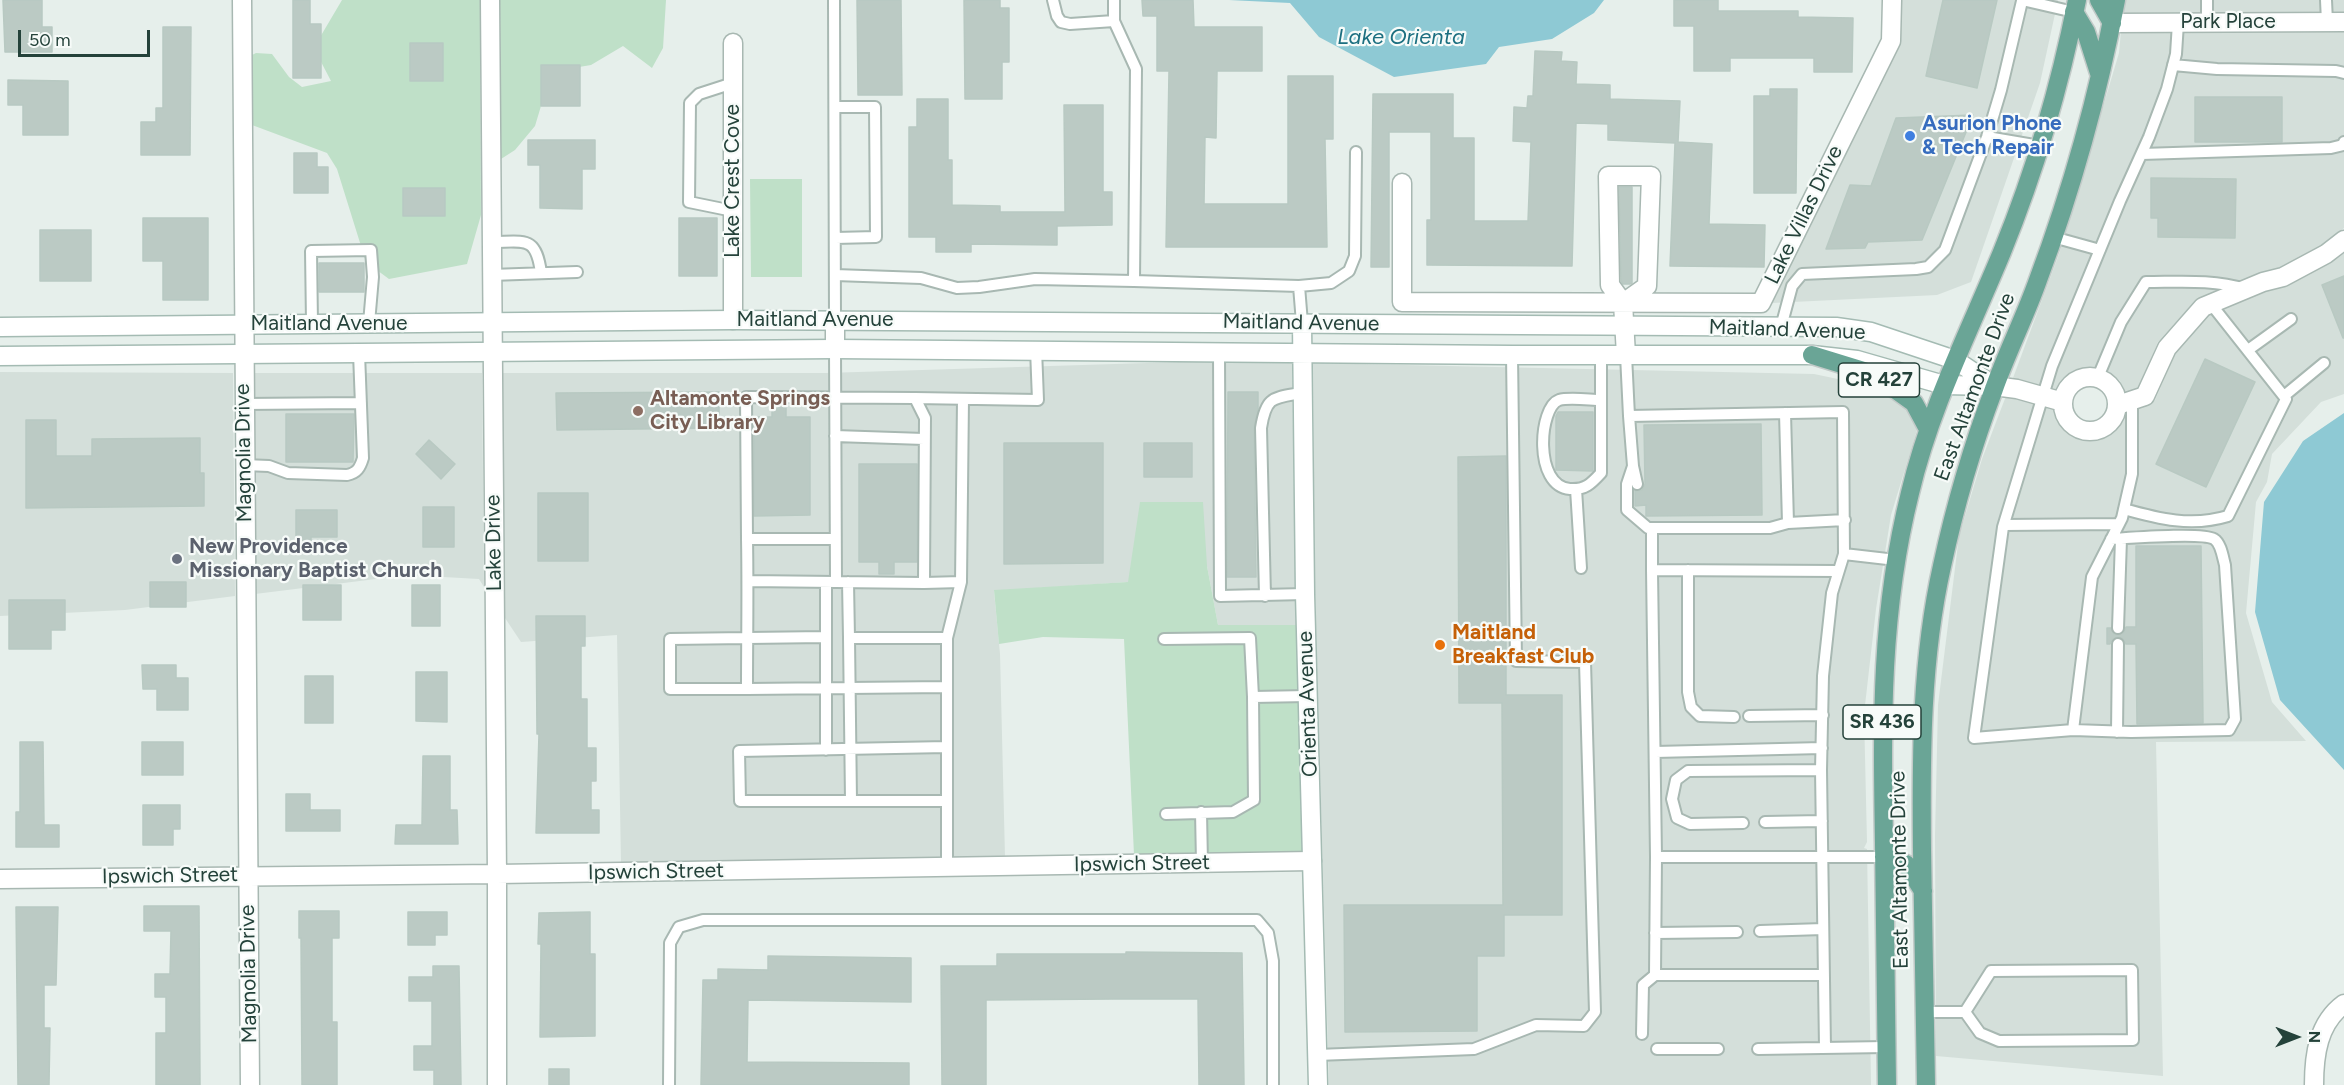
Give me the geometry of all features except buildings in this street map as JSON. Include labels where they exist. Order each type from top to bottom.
[{"type":"main road","points":[[2099,0],[2112,23]]},
{"type":"main road","name":"East Altamonte Drive","points":[[1926,1085],[1922,735],[1928,645],[1936,591],[1957,502],[1994,386],[2028,307],[2077,165],[2100,77],[2116,0]]},
{"type":"main road","points":[[2075,6],[2100,77]]},
{"type":"main road","name":"SR 436","points":[[1928,429],[1944,385],[2015,220],[2056,93],[2075,6]]},
{"type":"main road","name":"CR 427","points":[[1812,355],[1864,372],[1893,388],[1914,403],[1928,429]]},
{"type":"main road","name":"East Altamonte Drive","points":[[1887,1085],[1882,685],[1890,594],[1896,560],[1910,492],[1928,429]]},
{"type":"main road","points":[[1884,857],[1906,864],[1923,891]]},
{"type":"street","name":"Magnolia Drive","points":[[242,0],[243,404],[250,1085]]},
{"type":"street","name":"Lake Drive","points":[[490,0],[498,874],[497,1085]]},
{"type":"street","name":"Lake Villas Drive","points":[[1402,183],[1402,302],[1761,303],[1891,41],[1892,0]]},
{"type":"street","name":"Park Place","points":[[2112,23],[2335,22]]},
{"type":"street","name":"Lake Crest Cove","points":[[733,43],[733,320]]},
{"type":"street","points":[[1623,303],[1647,285],[1651,176],[1608,176],[1610,285],[1623,303],[1626,355]]},
{"type":"street","points":[[2125,403],[2111,385],[2098,377],[2081,377],[2072,383],[2063,402],[2064,412],[2078,429],[2100,430],[2109,424],[2125,403],[2145,396],[2166,348],[2203,307],[2263,282],[2283,277],[2326,254],[2344,240]]},
{"type":"street","name":"Maitland Avenue","points":[[0,327],[733,320],[1836,327],[1871,332],[1955,360],[1994,386]]},
{"type":"street","points":[[835,320],[835,348]]},
{"type":"street","name":"Orienta Avenue","points":[[1302,323],[1305,594],[1318,1085]]},
{"type":"street","name":"Maitland Avenue","points":[[0,356],[835,348],[1512,355],[1812,355],[1857,360],[1944,385],[1994,386]]},
{"type":"street","points":[[1994,386],[2017,389],[2063,402]]},
{"type":"street","name":"Ipswich Street","points":[[0,879],[498,874],[1312,861]]},
{"type":"street","points":[[2314,1085],[2314,1059],[2317,1046],[2324,1028],[2340,1007]]},
{"type":"lane","points":[[834,0],[835,320]]},
{"type":"lane","points":[[1053,0],[1061,22],[1070,24],[1114,21]]},
{"type":"lane","points":[[1114,0],[1114,21],[1136,69],[1134,281]]},
{"type":"lane","points":[[2207,0],[2207,22]]},
{"type":"lane","points":[[2326,0],[2335,22]]},
{"type":"lane","points":[[1781,327],[1792,286],[1802,274],[1916,269],[1928,267],[1936,260],[1945,250],[1987,137],[2001,90],[2022,1],[2075,6]]},
{"type":"lane","points":[[2116,539],[2197,537],[2213,538],[2217,542],[2225,565],[2235,719],[2229,730],[2117,732],[2073,730],[1974,738],[2004,525],[2041,396],[2142,154],[2166,89],[2176,54],[2178,23]]},
{"type":"lane","points":[[2173,65],[2217,69],[2344,73]]},
{"type":"lane","points":[[733,83],[699,94],[690,103],[688,181],[689,202],[733,211]]},
{"type":"lane","points":[[835,107],[875,107],[876,237],[835,238]]},
{"type":"lane","points":[[1987,137],[2040,146]]},
{"type":"lane","points":[[2142,154],[2331,148],[2344,142]]},
{"type":"lane","points":[[835,275],[921,278],[957,288],[1035,279],[1299,285],[1330,283],[1349,271],[1355,256],[1356,152]]},
{"type":"lane","points":[[2053,237],[2100,250]]},
{"type":"lane","points":[[491,242],[531,244],[538,254],[540,273]]},
{"type":"lane","points":[[312,323],[311,251],[371,250],[373,277],[369,323]]},
{"type":"lane","points":[[491,275],[577,272]]},
{"type":"lane","points":[[2098,377],[2121,322],[2146,282],[2228,284],[2246,290]]},
{"type":"lane","points":[[1299,285],[1302,323]]},
{"type":"lane","points":[[2124,509],[2175,522],[2198,522],[2228,516],[2286,399],[2211,304]]},
{"type":"lane","points":[[2248,350],[2291,319]]},
{"type":"lane","points":[[826,750],[825,637],[835,539],[835,348]]},
{"type":"lane","points":[[747,688],[746,397],[1038,400],[1036,349]]},
{"type":"lane","points":[[1219,352],[1220,596],[1305,594]]},
{"type":"lane","points":[[244,465],[269,466],[288,473],[347,475],[355,473],[363,459],[359,353]]},
{"type":"lane","points":[[1317,1055],[1474,1049],[1536,1025],[1584,1026],[1595,1012],[1586,662],[1516,661],[1512,355]]},
{"type":"lane","points":[[1601,355],[1601,400],[1601,473],[1589,486],[1576,489],[1561,488],[1553,482],[1544,460],[1547,413],[1559,400],[1601,400]]},
{"type":"lane","points":[[1626,355],[1633,466],[1637,484]]},
{"type":"lane","points":[[2284,396],[2324,363]]},
{"type":"lane","points":[[1265,596],[1262,428],[1264,410],[1268,402],[1275,397],[1301,393]]},
{"type":"lane","points":[[915,398],[925,418],[924,583]]},
{"type":"lane","points":[[947,867],[947,638],[962,582],[963,399]]},
{"type":"lane","points":[[243,404],[361,403]]},
{"type":"lane","points":[[2118,628],[2116,539],[2132,474],[2125,403]]},
{"type":"lane","points":[[1629,416],[1843,412],[1844,554],[1832,593],[1823,676],[1821,770],[1825,1048]]},
{"type":"lane","points":[[1785,413],[1788,522]]},
{"type":"lane","points":[[835,436],[924,439]]},
{"type":"lane","points":[[1633,466],[1627,484],[1627,510],[1639,522],[1652,528],[1770,528],[1788,522],[1845,520]]},
{"type":"lane","points":[[1576,489],[1581,568]]},
{"type":"lane","points":[[1637,506],[1639,522]]},
{"type":"lane","points":[[2004,525],[2119,524]]},
{"type":"lane","points":[[1652,528],[1655,975]]},
{"type":"lane","points":[[747,539],[835,539]]},
{"type":"lane","points":[[2073,730],[2092,577],[2116,539]]},
{"type":"lane","points":[[1844,554],[1896,560]]},
{"type":"lane","points":[[1652,570],[1838,571]]},
{"type":"lane","points":[[1688,570],[1688,692],[1691,707],[1700,716],[1734,717]]},
{"type":"lane","points":[[748,581],[962,582]]},
{"type":"lane","points":[[848,582],[851,801]]},
{"type":"lane","points":[[825,637],[670,639],[670,689],[947,687]]},
{"type":"lane","points":[[849,638],[947,638]]},
{"type":"lane","points":[[1164,639],[1250,638],[1253,697],[1254,800],[1233,812],[1166,814]]},
{"type":"lane","points":[[2117,732],[2118,644]]},
{"type":"lane","points":[[1253,697],[1308,696]]},
{"type":"lane","points":[[1749,716],[1823,715]]},
{"type":"lane","points":[[947,747],[739,751],[740,801],[947,801]]},
{"type":"lane","points":[[1654,752],[1822,748]]},
{"type":"lane","points":[[1743,823],[1690,824],[1677,818],[1672,798],[1676,780],[1688,771],[1821,770]]},
{"type":"lane","points":[[1201,812],[1202,863]]},
{"type":"lane","points":[[1765,822],[1822,821]]},
{"type":"lane","points":[[1656,857],[1884,857]]},
{"type":"lane","points":[[669,1085],[670,943],[679,927],[703,920],[1257,920],[1269,933],[1273,961],[1272,1085]]},
{"type":"lane","points":[[1760,932],[1823,929]]},
{"type":"lane","points":[[1655,933],[1737,932]]},
{"type":"lane","points":[[2132,970],[2133,1040],[1999,1041],[1980,1033],[1965,1012],[1992,971],[2132,970]]},
{"type":"lane","points":[[1642,1034],[1643,985],[1655,975],[1823,975]]},
{"type":"lane","points":[[1925,1012],[1965,1012]]},
{"type":"lane","points":[[1758,1049],[1886,1047]]},
{"type":"lane","points":[[1657,1049],[1718,1049]]},
{"type":"shaded area","points":[[1902,0],[2058,0],[2040,83],[1971,282],[1937,295],[1772,303],[1900,45]]},
{"type":"shaded area","points":[[2125,0],[2344,0],[2344,14],[2124,13]]},
{"type":"shaded area","points":[[2121,31],[2344,32],[2344,228],[2320,247],[2279,269],[2258,274],[2194,302],[2158,342],[2138,389],[2126,393],[2120,381],[2109,372],[2090,367],[2076,370],[2063,378],[2055,390],[2013,378],[2059,254],[2119,53]]},
{"type":"shaded area","points":[[2344,252],[2344,394],[2321,402],[2272,454],[2267,482],[2256,502],[2246,613],[2272,702],[2306,741],[2156,742],[2163,1076],[1936,1056],[1935,836],[1938,705],[1959,536],[1982,459],[2006,396],[2054,409],[2061,426],[2075,437],[2090,440],[2105,437],[2117,429],[2127,412],[2149,405],[2155,400],[2176,352],[2209,314],[2266,291],[2288,285],[2331,262]]},
{"type":"shaded area","points":[[1211,361],[1292,362],[1296,625],[1218,625],[1207,566],[1128,582],[994,591],[1000,654],[1005,857],[621,863],[617,635],[521,642],[505,618],[502,373],[826,373]]},
{"type":"shaded area","points":[[1313,363],[1814,374],[1871,386],[1906,409],[1918,427],[1891,515],[1876,609],[1864,714],[1867,842],[1864,848],[1867,849],[1871,1085],[1329,1085],[1315,594]]},
{"type":"shaded area","points":[[0,372],[233,373],[235,596],[125,610],[0,616]]},
{"type":"shaded area","points":[[253,373],[482,373],[484,587],[479,579],[408,575],[255,594]]},
{"type":"green space","points":[[342,0],[480,0],[481,215],[467,264],[389,279],[366,262],[337,169],[327,153],[252,125],[252,55],[272,54],[289,77],[302,87],[331,81],[319,58],[316,44]]},
{"type":"green space","points":[[500,0],[666,0],[663,48],[652,68],[623,46],[591,65],[573,68],[556,76],[541,106],[535,126],[515,150],[501,159]]},
{"type":"green space","points":[[750,179],[802,179],[802,277],[751,277]]},
{"type":"green space","points":[[1140,502],[1203,502],[1207,566],[1218,625],[1296,625],[1302,852],[1134,855],[1124,639],[1043,637],[999,644],[994,590],[1128,582]]},
{"type":"water","name":"Lake Orienta","points":[[1229,0],[1604,0],[1594,13],[1552,39],[1499,47],[1486,64],[1394,77],[1319,37],[1290,3]]},
{"type":"water","points":[[2344,413],[2344,770],[2280,700],[2255,612],[2264,502],[2303,441]]},
{"type":"place","name":"Asurion Phone & Tech Repair","points":[[1910,136]]},
{"type":"place","name":"Altamonte Springs City Library","points":[[638,411]]},
{"type":"place","name":"New Providence Missionary Baptist Church","points":[[177,559]]},
{"type":"place","name":"Maitland Breakfast Club","points":[[1440,645]]}]
